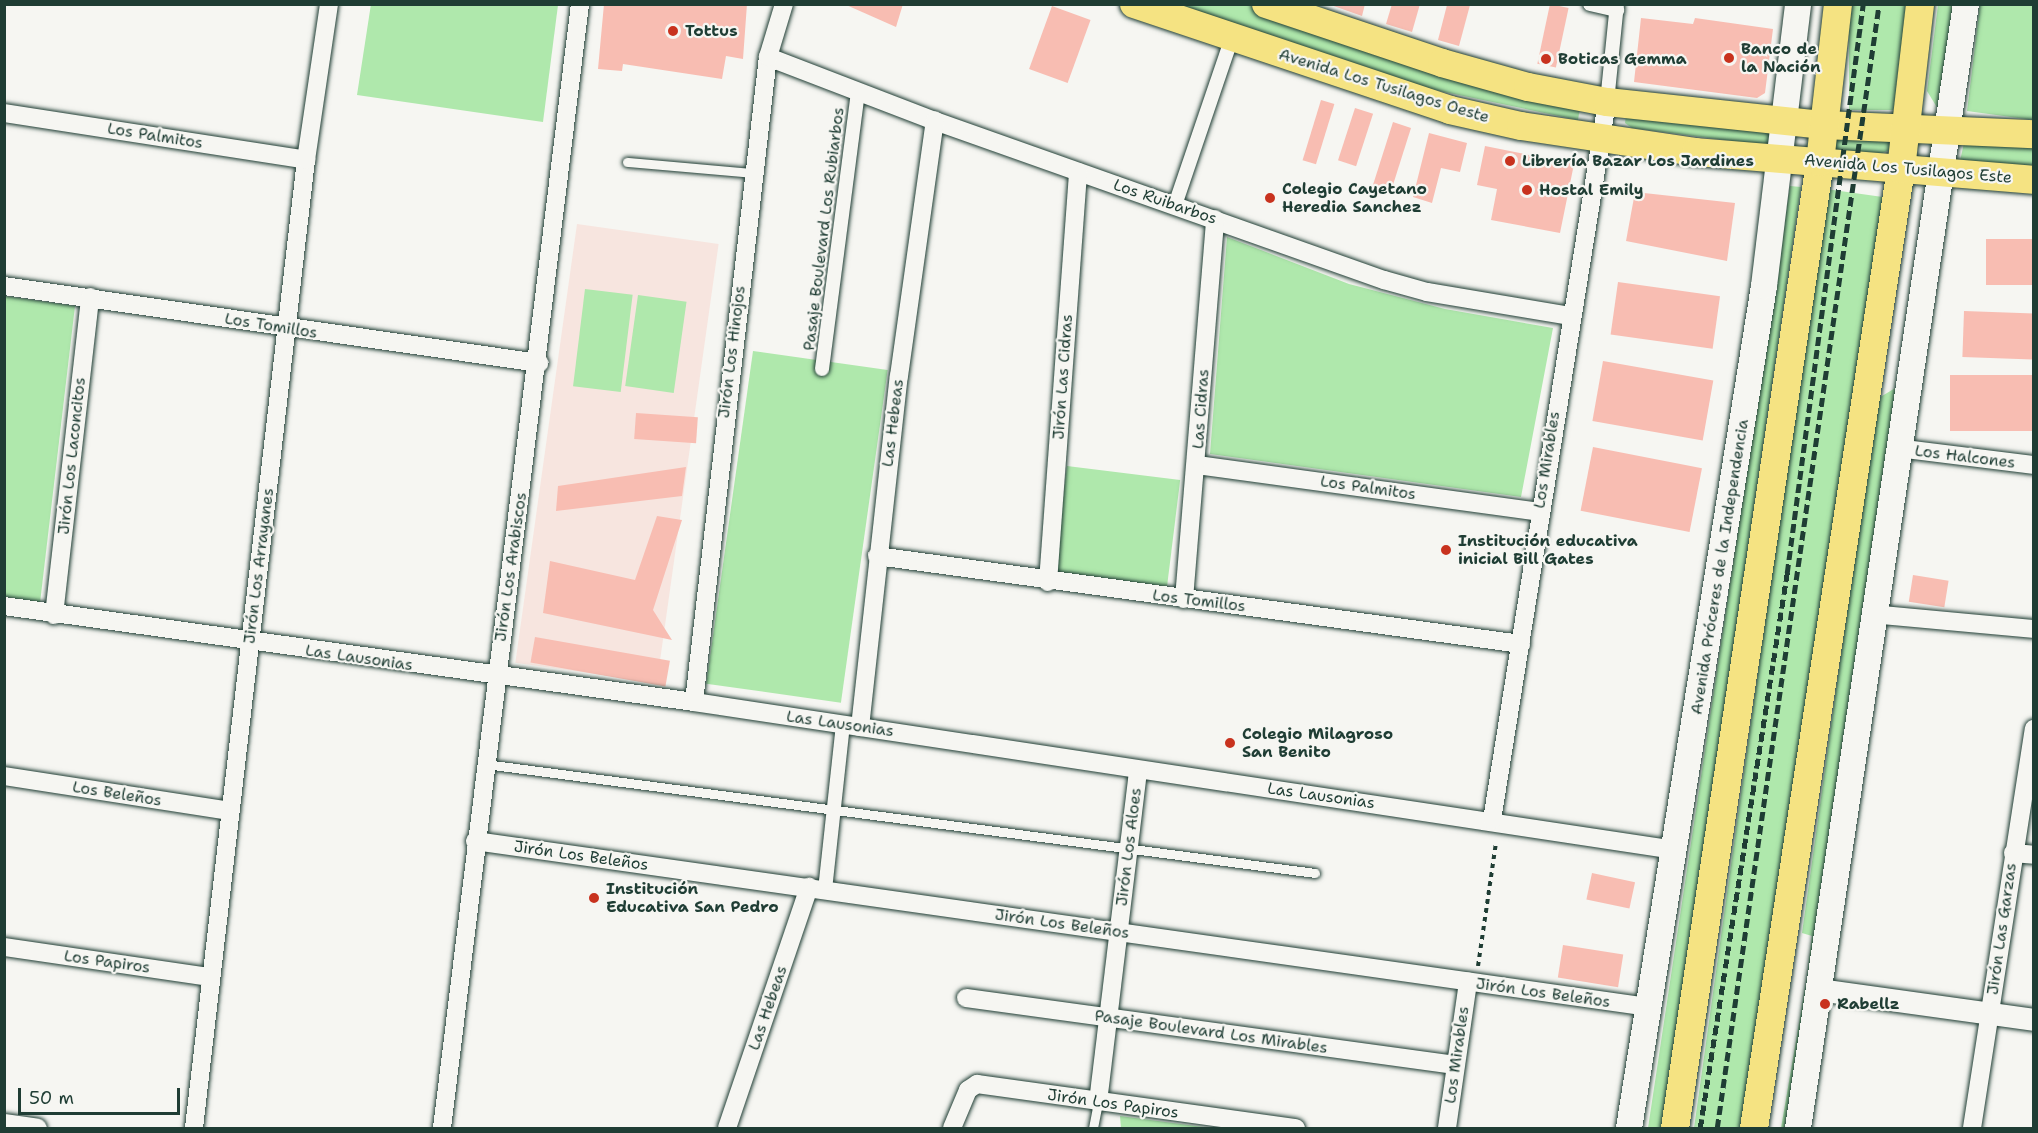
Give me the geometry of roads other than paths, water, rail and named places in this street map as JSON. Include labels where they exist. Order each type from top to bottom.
[{"type":"main road","name":"Avenida Los Tusilagos Oeste","points":[[1134,4],[1450,110],[1601,141],[1782,158]]},
{"type":"main road","points":[[1266,4],[1463,69],[1607,102],[1824,125],[2034,134]]},
{"type":"main road","name":"Avenida Próceres de la Independencia","points":[[1629,1128],[1675,850],[1782,158],[1798,4]]},
{"type":"main road","points":[[1675,1128],[1820,162],[1838,4]]},
{"type":"main road","points":[[1754,1128],[1901,169],[1920,4]]},
{"type":"main road","points":[[1798,1128],[1872,614],[1949,132],[1966,4]]},
{"type":"main road","name":"Avenida Los Tusilagos Este","points":[[1782,158],[2034,180]]},
{"type":"street","name":"Jirón Los Arrayanes","points":[[194,1128],[306,160],[329,4]]},
{"type":"street","name":"Jirón Los Arabiscos","points":[[442,1128],[475,841],[539,363],[580,4]]},
{"type":"street","name":"Jirón Los Hinojos","points":[[694,702],[753,173],[768,57],[784,4]]},
{"type":"street","points":[[1590,4],[1617,7],[1607,102]]},
{"type":"street","points":[[1175,206],[1232,38]]},
{"type":"street","name":"Los Ruibarbos","points":[[768,57],[935,122],[1427,292],[1571,316]]},
{"type":"street","name":"Pasaje Boulevard Los Rubiarbos","points":[[822,369],[858,92]]},
{"type":"street","name":"Los Mirables","points":[[1496,820],[1538,512],[1607,102]]},
{"type":"street","name":"Los Palmitos","points":[[4,113],[306,160]]},
{"type":"street","name":"Las Hebeas","points":[[852,726],[878,556],[935,122]]},
{"type":"street","name":"Jirón Las Cidras","points":[[1048,582],[1078,172]]},
{"type":"street","name":"Las Cidras","points":[[1184,599],[1197,465],[1215,219]]},
{"type":"street","name":"Los Tomillos","points":[[4,286],[539,363]]},
{"type":"street","name":"Jirón Los Laconcitos","points":[[54,615],[90,297]]},
{"type":"street","name":"Los Halcones","points":[[1897,448],[2034,465]]},
{"type":"street","name":"Los Palmitos","points":[[1197,465],[1538,512]]},
{"type":"street","name":"Los Tomillos","points":[[878,556],[1048,582],[1521,644]]},
{"type":"street","name":"Las Lausonias","points":[[4,606],[250,643],[694,702],[1138,771],[1496,820],[1675,850]]},
{"type":"street","points":[[1872,614],[2034,629]]},
{"type":"street","points":[[817,889],[852,726]]},
{"type":"street","name":"Jirón Las Garzas","points":[[1972,1128],[2034,729]]},
{"type":"street","name":"Jirón Los Aloes","points":[[1098,1102],[1138,771]]},
{"type":"street","name":"Los Beleños","points":[[4,777],[229,812]]},
{"type":"street","name":"Jirón Los Beleños","points":[[475,841],[1649,1007]]},
{"type":"street","points":[[2013,853],[2034,855]]},
{"type":"street","name":"Las Hebeas","points":[[727,1128],[817,889]]},
{"type":"street","name":"Los Papiros","points":[[4,947],[210,977]]},
{"type":"street","name":"Los Mirables","points":[[1447,1128],[1455,1065],[1471,983]]},
{"type":"street","points":[[1819,990],[2034,1020]]},
{"type":"street","name":"Pasaje Boulevard Los Mirables","points":[[966,998],[1455,1065]]},
{"type":"street","name":"Jirón Los Papiros","points":[[952,1128],[968,1090],[977,1084],[1296,1128]]},
{"type":"street","points":[[4,1123],[38,1128]]},
{"type":"lane","points":[[627,162],[753,173]]},
{"type":"lane","points":[[485,764],[1315,873]]},
{"type":"lane","points":[[1093,1128],[1098,1102]]},
{"type":"railway","points":[[1700,1128],[1787,573],[1863,4]]},
{"type":"railway","points":[[1717,1128],[1879,4]]},
{"type":"place","name":"Tottus","points":[[673,31]]},
{"type":"place","name":"Banco de la Nación","points":[[1729,58]]},
{"type":"place","name":"Boticas Gemma","points":[[1546,59]]},
{"type":"place","name":"Librería Bazar Los Jardines","points":[[1510,161]]},
{"type":"place","name":"Hostal Emily","points":[[1527,190]]},
{"type":"place","name":"Colegio Cayetano Heredia Sanchez","points":[[1270,198]]},
{"type":"place","name":"Institución educativa inicial Bill Gates","points":[[1446,550]]},
{"type":"place","name":"Colegio Milagroso San Benito","points":[[1230,743]]},
{"type":"place","name":"Institución Educativa San Pedro","points":[[594,898]]},
{"type":"place","name":"Rabellz","points":[[1825,1004]]}]
